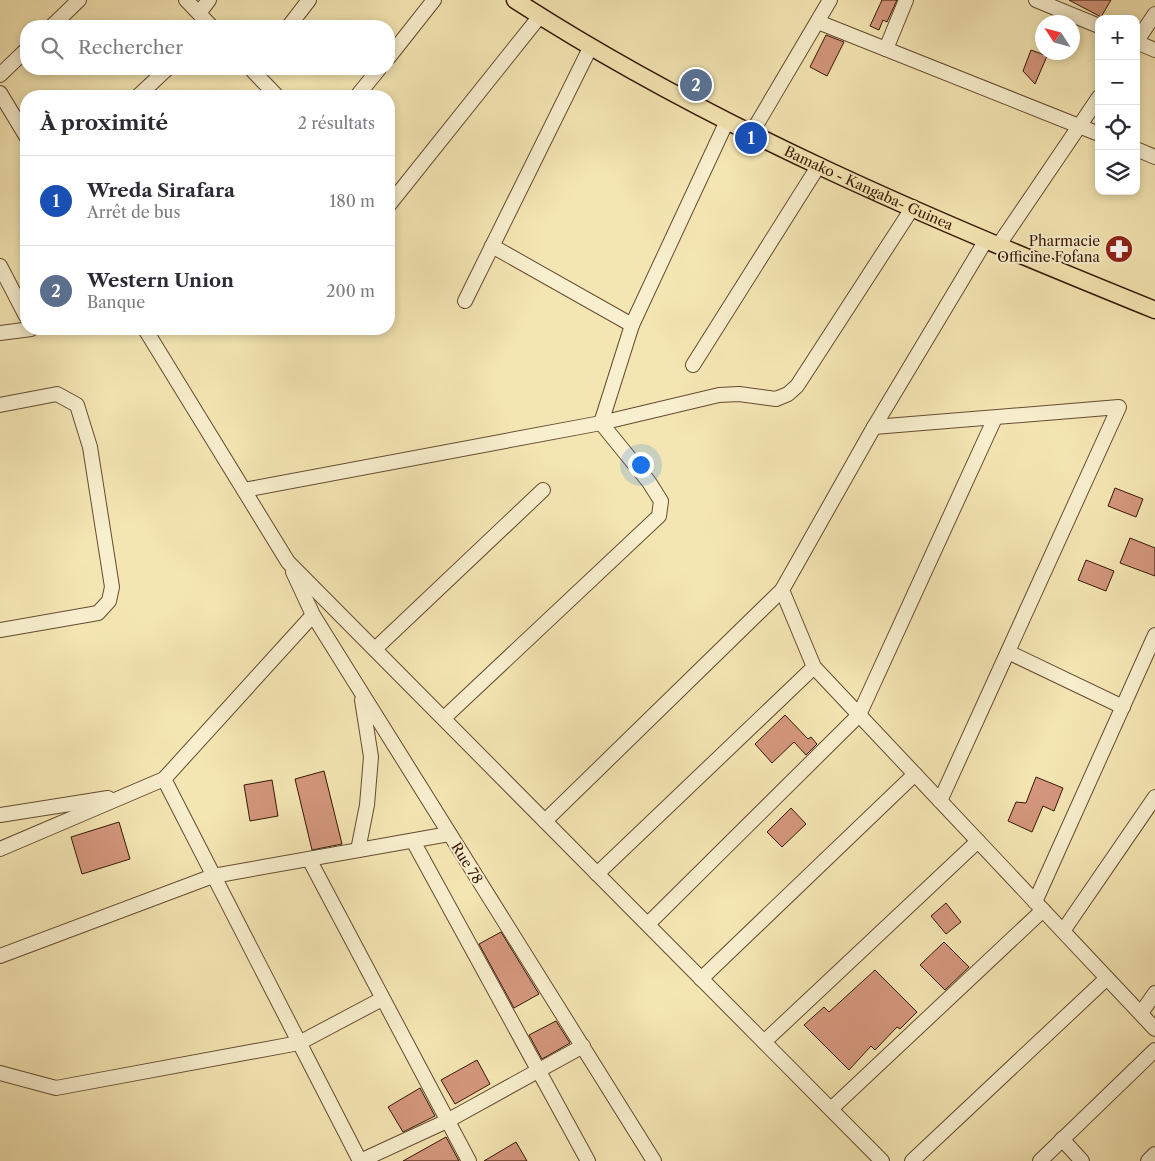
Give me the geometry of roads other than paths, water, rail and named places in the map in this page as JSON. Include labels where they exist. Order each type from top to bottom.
[{"type":"main road","name":"Bamako - Kangaba- Guinea","points":[[515,0],[590,48],[751,134],[992,243],[1155,310]]},
{"type":"street","points":[[58,20],[79,0]]},
{"type":"street","points":[[186,0],[205,20]]},
{"type":"street","points":[[199,13],[209,0]]},
{"type":"street","points":[[294,20],[310,0]]},
{"type":"street","points":[[395,49],[434,0]]},
{"type":"street","points":[[751,134],[830,0]]},
{"type":"street","points":[[886,49],[906,0]]},
{"type":"street","points":[[1044,1],[1095,24]]},
{"type":"street","points":[[1140,36],[1155,14]]},
{"type":"street","points":[[395,197],[540,16]]},
{"type":"street","points":[[818,22],[1095,132]]},
{"type":"street","points":[[1140,44],[1155,50]]},
{"type":"street","points":[[464,300],[590,48]]},
{"type":"street","points":[[0,75],[20,56]]},
{"type":"street","points":[[144,90],[161,75]]},
{"type":"street","points":[[258,75],[271,90]]},
{"type":"street","points":[[362,90],[374,75]]},
{"type":"street","points":[[0,94],[20,126]]},
{"type":"street","points":[[545,821],[782,590],[874,427],[992,243],[1095,103]]},
{"type":"street","points":[[601,423],[632,325],[727,121]]},
{"type":"street","points":[[1140,151],[1155,157]]},
{"type":"street","points":[[693,365],[819,165]]},
{"type":"street","points":[[244,490],[601,423],[719,394],[739,394],[776,399],[788,394],[797,386],[913,207]]},
{"type":"street","points":[[492,246],[632,325]]},
{"type":"street","points":[[0,266],[20,304]]},
{"type":"street","points":[[0,334],[20,331]]},
{"type":"street","points":[[149,335],[288,562],[882,1161]]},
{"type":"street","points":[[0,405],[58,394],[77,405],[90,446],[112,587],[109,601],[98,613],[0,630]]},
{"type":"street","points":[[874,427],[1119,407],[940,801]]},
{"type":"street","points":[[648,924],[859,715],[995,418]]},
{"type":"street","points":[[444,718],[659,516],[661,501],[649,482],[601,423]]},
{"type":"street","points":[[375,649],[543,490]]},
{"type":"street","name":"Rue 78","points":[[288,562],[313,615],[654,1161]]},
{"type":"street","points":[[782,590],[814,667],[1155,1028]]},
{"type":"street","points":[[0,849],[164,779],[313,615]]},
{"type":"street","points":[[831,1109],[1039,906],[1155,635]]},
{"type":"street","points":[[1008,652],[1123,706]]},
{"type":"street","points":[[1143,662],[1155,670]]},
{"type":"street","points":[[597,874],[814,667]]},
{"type":"street","points":[[358,850],[367,805],[371,757],[361,693]]},
{"type":"street","points":[[702,978],[915,774]]},
{"type":"street","points":[[164,779],[360,1161],[447,1121],[583,1046]]},
{"type":"street","points":[[0,815],[129,795]]},
{"type":"street","points":[[1063,931],[1155,797]]},
{"type":"street","points":[[0,956],[213,876],[449,834]]},
{"type":"street","points":[[413,841],[540,1070],[588,1161]]},
{"type":"street","points":[[764,1042],[978,841]]},
{"type":"street","points":[[309,859],[468,1161]]},
{"type":"street","points":[[912,1161],[1107,978]]},
{"type":"street","points":[[1141,1014],[1155,993]]},
{"type":"street","points":[[0,1073],[56,1088],[299,1043],[382,999]]},
{"type":"street","points":[[1040,1161],[1155,1050]]},
{"type":"street","points":[[1062,1139],[1082,1161]]},
{"type":"street","points":[[1148,1161],[1155,1154]]},
{"type":"place","name":"Western Union","points":[[696,85]]},
{"type":"place","name":"Wreda Sirafara","points":[[751,138]]},
{"type":"place","name":"Pharmacie Officine Fofana","points":[[1119,249]]}]
